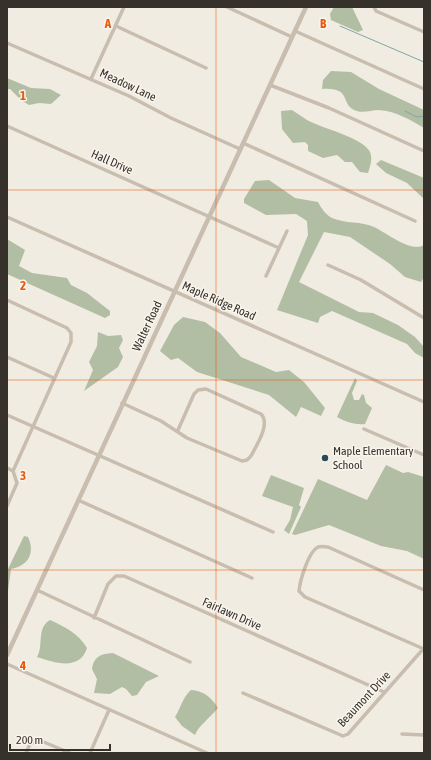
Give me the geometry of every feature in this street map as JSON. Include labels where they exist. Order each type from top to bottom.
[{"type":"street","points":[[91,79],[124,7]]},
{"type":"street","points":[[227,7],[292,37]]},
{"type":"street","name":"Walter Road","points":[[7,655],[306,7]]},
{"type":"street","points":[[374,7],[376,11],[424,32]]},
{"type":"street","points":[[116,26],[206,68]]},
{"type":"street","points":[[295,31],[424,89]]},
{"type":"street","name":"Meadow Lane","points":[[7,43],[91,79],[240,149]]},
{"type":"street","points":[[270,85],[329,108],[424,151]]},
{"type":"street","name":"Hall Drive","points":[[7,126],[279,248]]},
{"type":"street","points":[[243,143],[415,221]]},
{"type":"street","name":"Maple Ridge Road","points":[[7,217],[424,402]]},
{"type":"street","points":[[266,276],[287,231]]},
{"type":"street","points":[[328,266],[361,280],[424,318]]},
{"type":"street","points":[[7,300],[68,328],[71,333],[71,342],[13,471],[17,483],[7,506]]},
{"type":"street","points":[[7,357],[54,378]]},
{"type":"street","points":[[122,403],[178,430],[187,438],[242,461],[247,460],[251,456],[265,423],[264,417],[261,414],[206,389],[198,390],[194,394],[178,430]]},
{"type":"street","points":[[7,415],[99,454],[273,532]]},
{"type":"street","points":[[364,429],[424,455]]},
{"type":"street","points":[[7,468],[13,471]]},
{"type":"street","points":[[78,500],[252,578]]},
{"type":"street","points":[[424,590],[328,547],[319,547],[312,552],[300,581],[299,591],[305,596],[424,648]]},
{"type":"street","name":"Fairlawn Drive","points":[[94,618],[108,584],[116,576],[124,576],[384,692]]},
{"type":"street","points":[[37,590],[190,662]]},
{"type":"street","name":"Beaumont Drive","points":[[243,693],[343,736],[348,734],[424,648]]},
{"type":"street","points":[[7,664],[207,753]]},
{"type":"street","points":[[90,753],[109,710]]},
{"type":"street","points":[[402,734],[424,735]]},
{"type":"street","points":[[26,753],[30,744],[39,740],[70,753]]},
{"type":"green space","points":[[334,7],[352,7],[363,30],[358,32],[331,20],[330,14]]},
{"type":"green space","points":[[331,71],[351,72],[379,89],[424,110],[424,128],[391,112],[379,110],[363,112],[354,110],[347,103],[342,93],[338,90],[322,89],[323,80]]},
{"type":"green space","points":[[7,78],[31,88],[50,89],[61,95],[51,104],[39,103],[29,105],[21,100],[10,89],[7,89]]},
{"type":"green space","points":[[292,110],[313,123],[360,142],[370,152],[371,162],[368,173],[360,172],[352,162],[345,162],[337,155],[323,158],[308,151],[308,145],[305,142],[293,143],[282,129],[281,111]]},
{"type":"green space","points":[[381,160],[424,178],[424,199],[407,183],[386,173],[376,164]]},
{"type":"green space","points":[[269,180],[295,198],[318,202],[327,215],[332,218],[369,225],[406,244],[419,247],[424,245],[424,277],[421,282],[405,277],[390,264],[350,237],[324,232],[299,282],[359,312],[373,313],[398,325],[415,337],[424,347],[424,358],[415,353],[407,344],[332,311],[320,317],[318,323],[277,310],[308,235],[307,221],[296,214],[266,215],[244,203],[244,199],[255,181]]},
{"type":"green space","points":[[7,239],[25,250],[19,266],[32,273],[67,278],[71,285],[87,293],[110,311],[110,315],[105,318],[7,274]]},
{"type":"green space","points":[[183,317],[205,322],[220,333],[241,357],[276,372],[289,370],[304,382],[325,408],[321,416],[301,407],[296,417],[269,395],[197,372],[178,358],[171,360],[160,351],[174,325]]},
{"type":"green space","points":[[98,332],[108,336],[121,335],[123,340],[119,348],[123,357],[118,367],[84,391],[93,370],[89,362],[97,346]]},
{"type":"green space","points":[[355,378],[357,381],[352,393],[354,400],[359,400],[362,394],[364,395],[366,403],[372,408],[365,424],[351,423],[337,417]]},
{"type":"green space","points":[[386,465],[403,473],[408,472],[424,477],[424,559],[407,551],[381,546],[329,525],[295,535],[292,534],[318,479],[367,500]]},
{"type":"green space","points":[[271,475],[304,488],[299,505],[301,507],[289,534],[284,530],[290,520],[293,507],[262,496]]},
{"type":"green space","points":[[24,536],[28,537],[30,543],[30,554],[26,562],[11,569],[7,598],[7,571]]},
{"type":"green space","points":[[50,620],[71,631],[80,638],[87,648],[84,655],[79,660],[73,663],[59,663],[37,657],[43,628]]},
{"type":"green space","points":[[113,653],[159,676],[146,682],[137,695],[132,696],[122,687],[110,694],[94,693],[97,679],[92,669],[94,661],[99,656]]},
{"type":"green space","points":[[191,690],[207,695],[218,708],[199,728],[195,735],[182,726],[175,717],[186,696]]},
{"type":"waterway","points":[[340,26],[424,62]]},
{"type":"waterway","points":[[405,111],[417,117],[424,116]]},
{"type":"place","name":"Maple Elementary School","points":[[325,458]]}]
